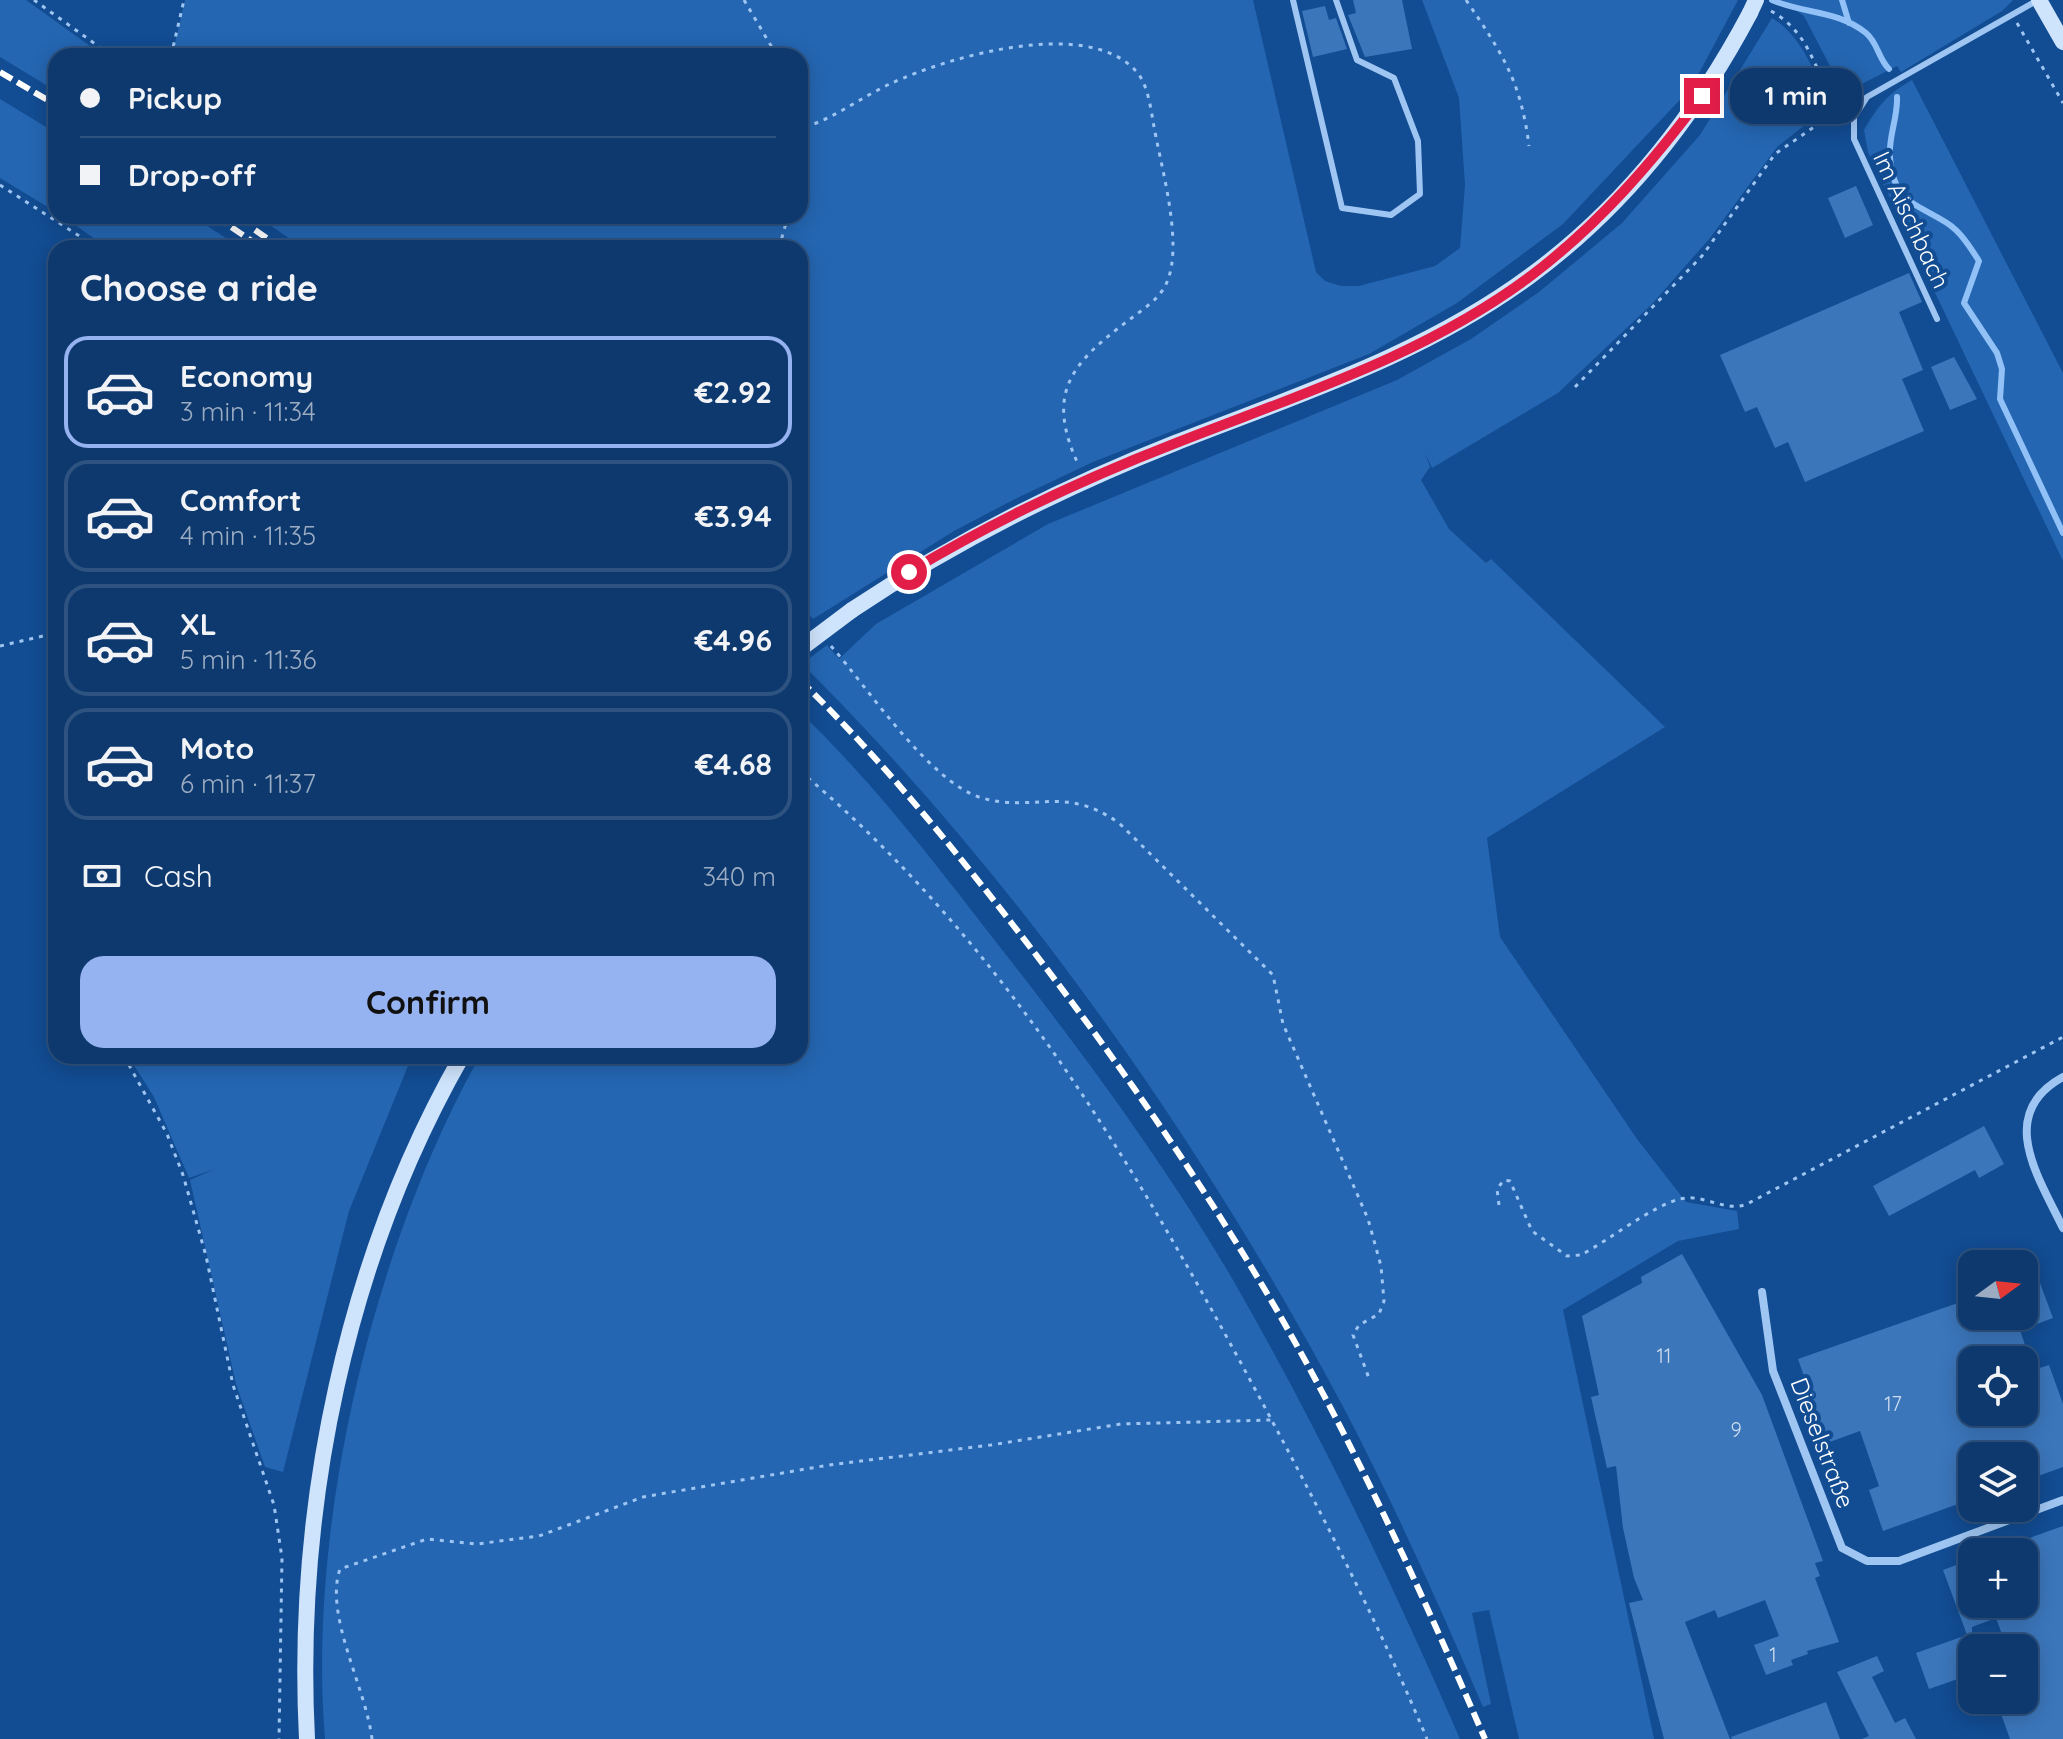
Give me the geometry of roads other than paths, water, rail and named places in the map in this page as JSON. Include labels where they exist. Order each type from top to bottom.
[{"type":"main road","points":[[2039,0],[2063,42]]},
{"type":"main road","points":[[808,643],[852,610],[959,542],[1085,480],[1368,368],[1470,316],[1530,276],[1576,239],[1664,148],[1723,63],[1756,6]]},
{"type":"main road","points":[[307,1739],[309,1573],[322,1465],[333,1406],[360,1303],[388,1217],[458,1064]]},
{"type":"street","points":[[2063,1077],[2035,1101],[2027,1123],[2026,1140],[2029,1155],[2063,1228]]},
{"type":"street","name":"Dieselstraße","points":[[1762,1292],[1773,1371],[1842,1548],[1867,1561],[1899,1561],[2063,1500]]},
{"type":"lane","points":[[1293,0],[1342,208],[1391,215],[1420,194],[1418,141],[1394,78],[1357,60],[1336,0]]},
{"type":"lane","name":"Im Aischbach","points":[[1937,319],[1854,139],[1854,117],[1867,97],[2039,0]]},
{"type":"waterway","points":[[1772,0],[1832,16],[1855,26],[1870,37],[1889,69]]},
{"type":"waterway","points":[[1842,0],[1849,23]]},
{"type":"waterway","points":[[1897,97],[1890,150],[1896,184],[1908,200],[1957,231],[1979,261],[1964,303],[1997,353],[2002,369],[2000,399],[2063,533]]},
{"type":"railway","points":[[0,72],[48,100]]},
{"type":"railway","points":[[227,224],[250,240]]},
{"type":"railway","points":[[255,230],[269,240]]},
{"type":"railway","points":[[808,688],[884,768],[988,893],[1106,1049],[1195,1177],[1316,1380],[1404,1558],[1485,1739]]}]
